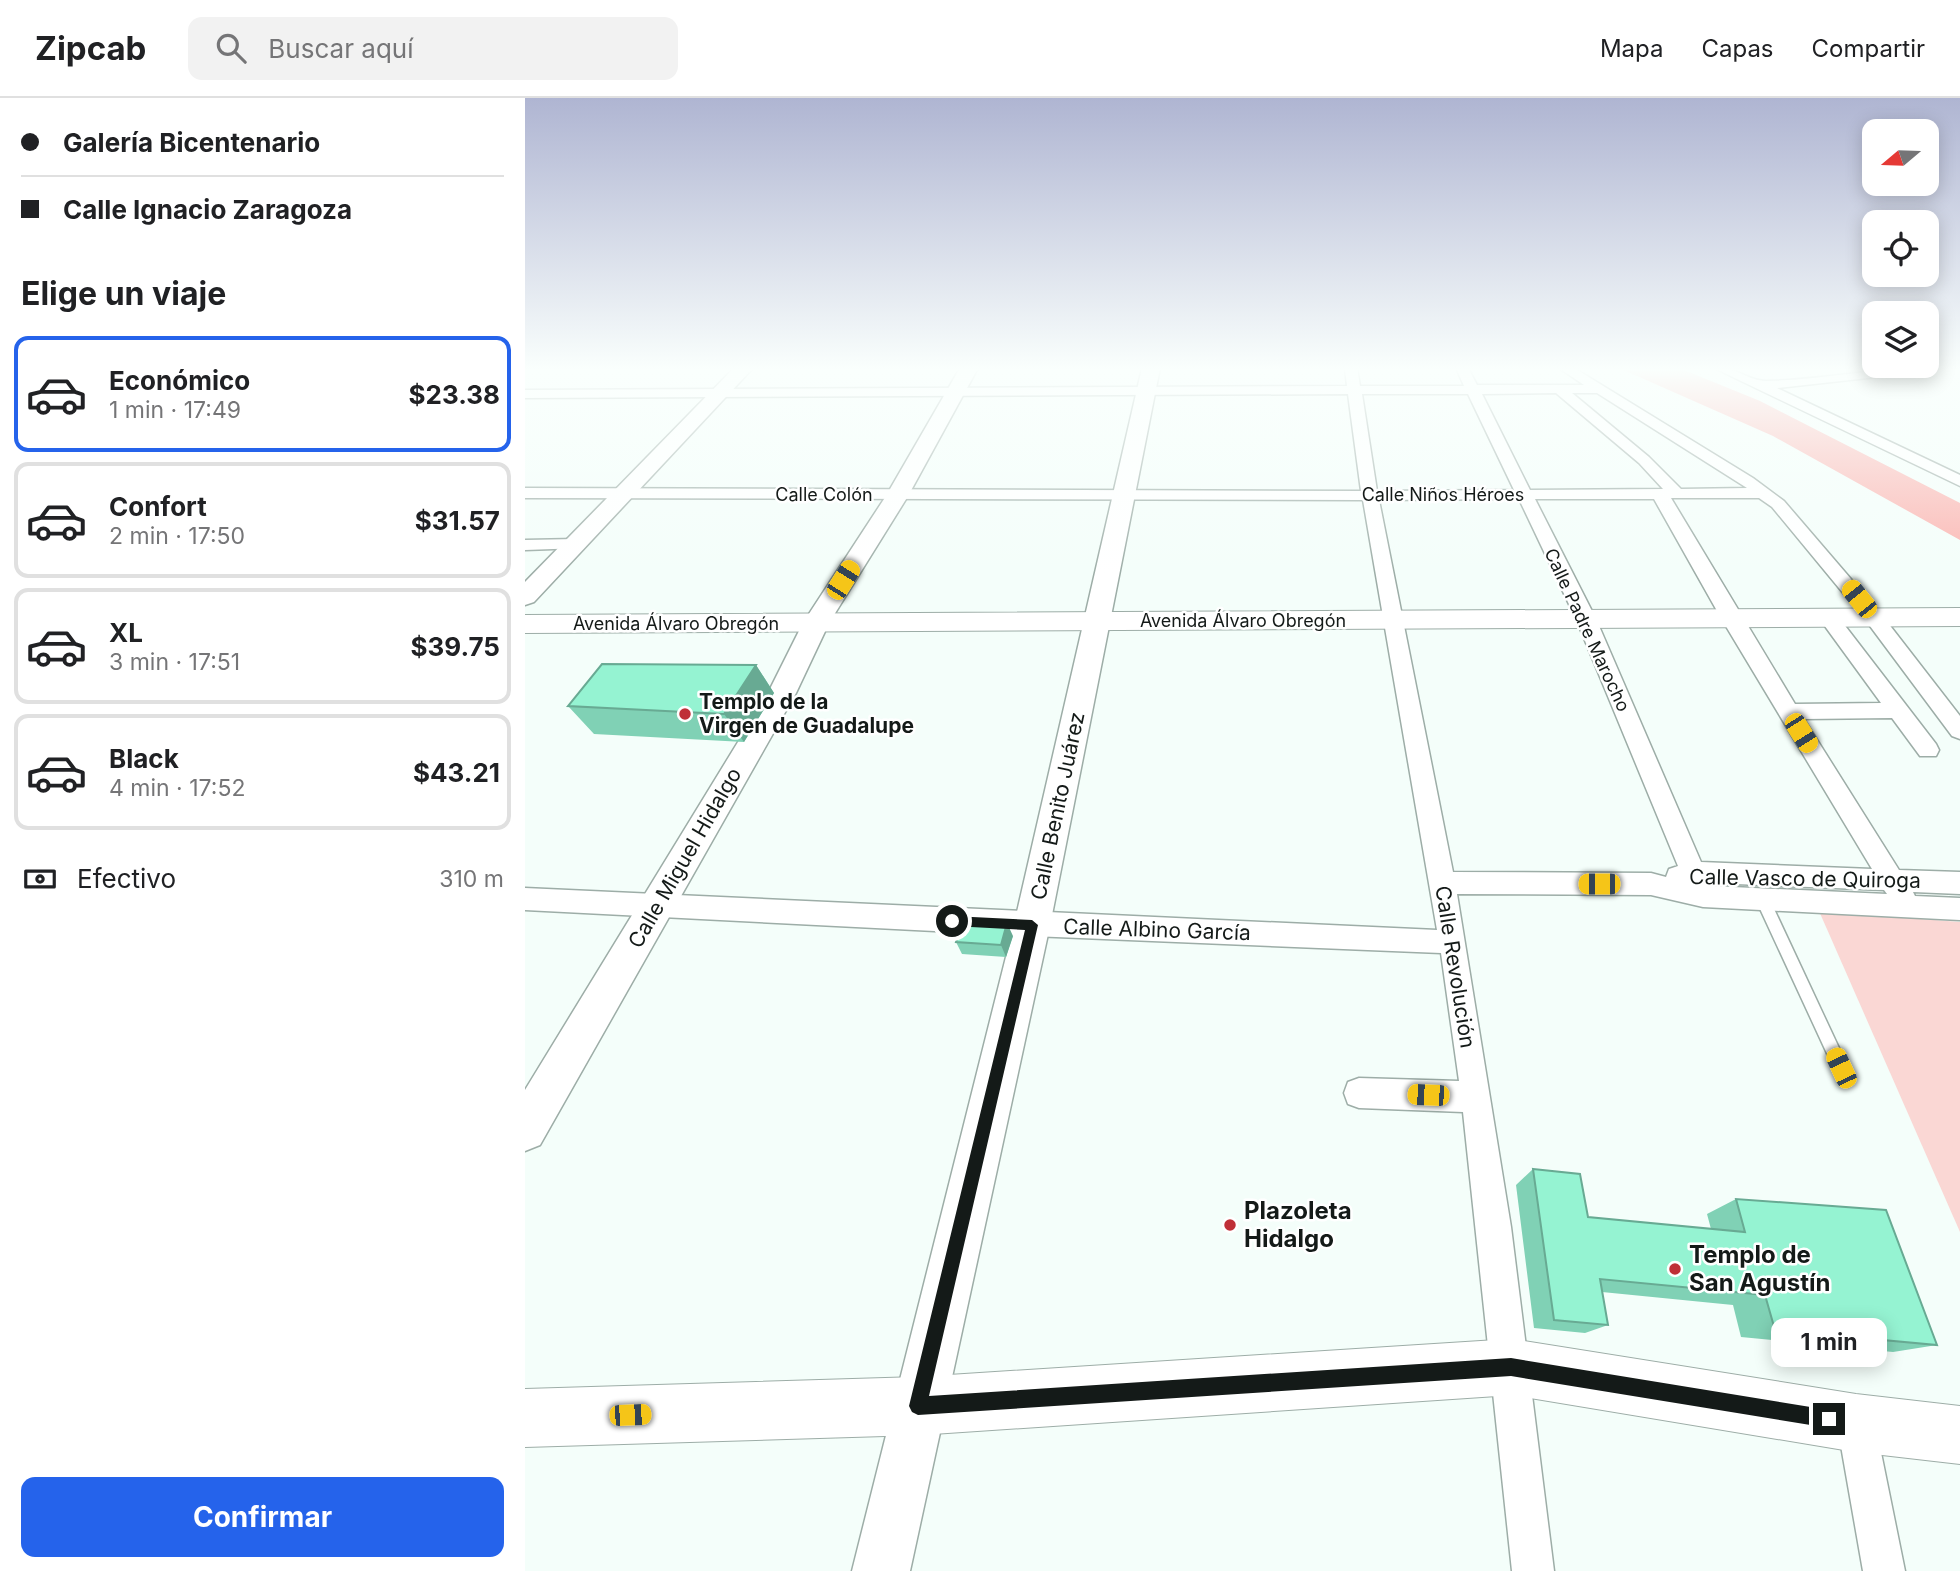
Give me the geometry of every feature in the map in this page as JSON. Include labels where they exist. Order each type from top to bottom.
[{"type":"main road","name":"Avenida Álvaro Obregón","points":[[525,624],[1956,617]]},
{"type":"main road","points":[[525,1418],[918,1406],[1511,1367],[1856,1423],[1960,1435]]},
{"type":"street","points":[[525,597],[678,437]]},
{"type":"street","name":"Calle Miguel Hidalgo","points":[[525,1130],[782,693],[816,623],[897,496],[931,437]]},
{"type":"street","name":"Calle Benito Juárez","points":[[881,1571],[1032,925],[1099,622],[1135,437]]},
{"type":"street","name":"Calle Revolución","points":[[1361,437],[1391,620],[1453,942],[1511,1367],[1533,1571]]},
{"type":"street","name":"Calle Padre Marocho","points":[[1495,437],[1585,619],[1703,896]]},
{"type":"street","points":[[1616,437],[1644,460],[1668,494],[1731,618],[1909,908]]},
{"type":"street","points":[[1677,437],[1765,493],[1790,515],[1874,618],[1960,731]]},
{"type":"street","points":[[1869,437],[1960,481]]},
{"type":"street","name":"Calle Colón","points":[[525,493],[1122,497]]},
{"type":"street","name":"Calle Niños Héroes","points":[[1122,497],[1765,493]]},
{"type":"street","points":[[525,545],[576,544]]},
{"type":"street","points":[[1829,618],[1928,750]]},
{"type":"street","points":[[1788,712],[1899,710]]},
{"type":"street","name":"Calle Vasco de Quiroga","points":[[1651,884],[1693,872],[1960,883]]},
{"type":"street","name":"Calle Vasco de Quiroga","points":[[1443,883],[1651,884],[1703,896],[1960,909]]},
{"type":"street","name":"Calle Albino García","points":[[525,899],[1032,925],[1453,942]]},
{"type":"street","points":[[1359,1093],[1474,1097]]},
{"type":"street","points":[[1856,1423],[1884,1571]]},
{"type":"lane","points":[[1763,900],[1841,1068]]},
{"type":"shaded area","points":[[1774,437],[1830,437],[1960,503],[1960,540]]},
{"type":"shaded area","points":[[1819,911],[1960,922],[1960,1232]]},
{"type":"building","points":[[602,664],[756,665],[724,714],[568,706]]},
{"type":"building","points":[[963,922],[1007,923],[1001,945],[956,942]]},
{"type":"building","points":[[1533,1169],[1580,1174],[1588,1217],[1745,1232],[1736,1199],[1886,1210],[1937,1345],[1775,1330],[1765,1295],[1600,1279],[1608,1325],[1554,1320]]},
{"type":"place","name":"Templo de la Virgen de Guadalupe","points":[[685,714]]},
{"type":"place","name":"Plazoleta Hidalgo","points":[[1230,1225]]},
{"type":"place","name":"Templo de San Agustín","points":[[1675,1269]]},
{"type":"route","points":[[952,921],[1032,925],[918,1406],[1511,1367],[1829,1419]]}]
